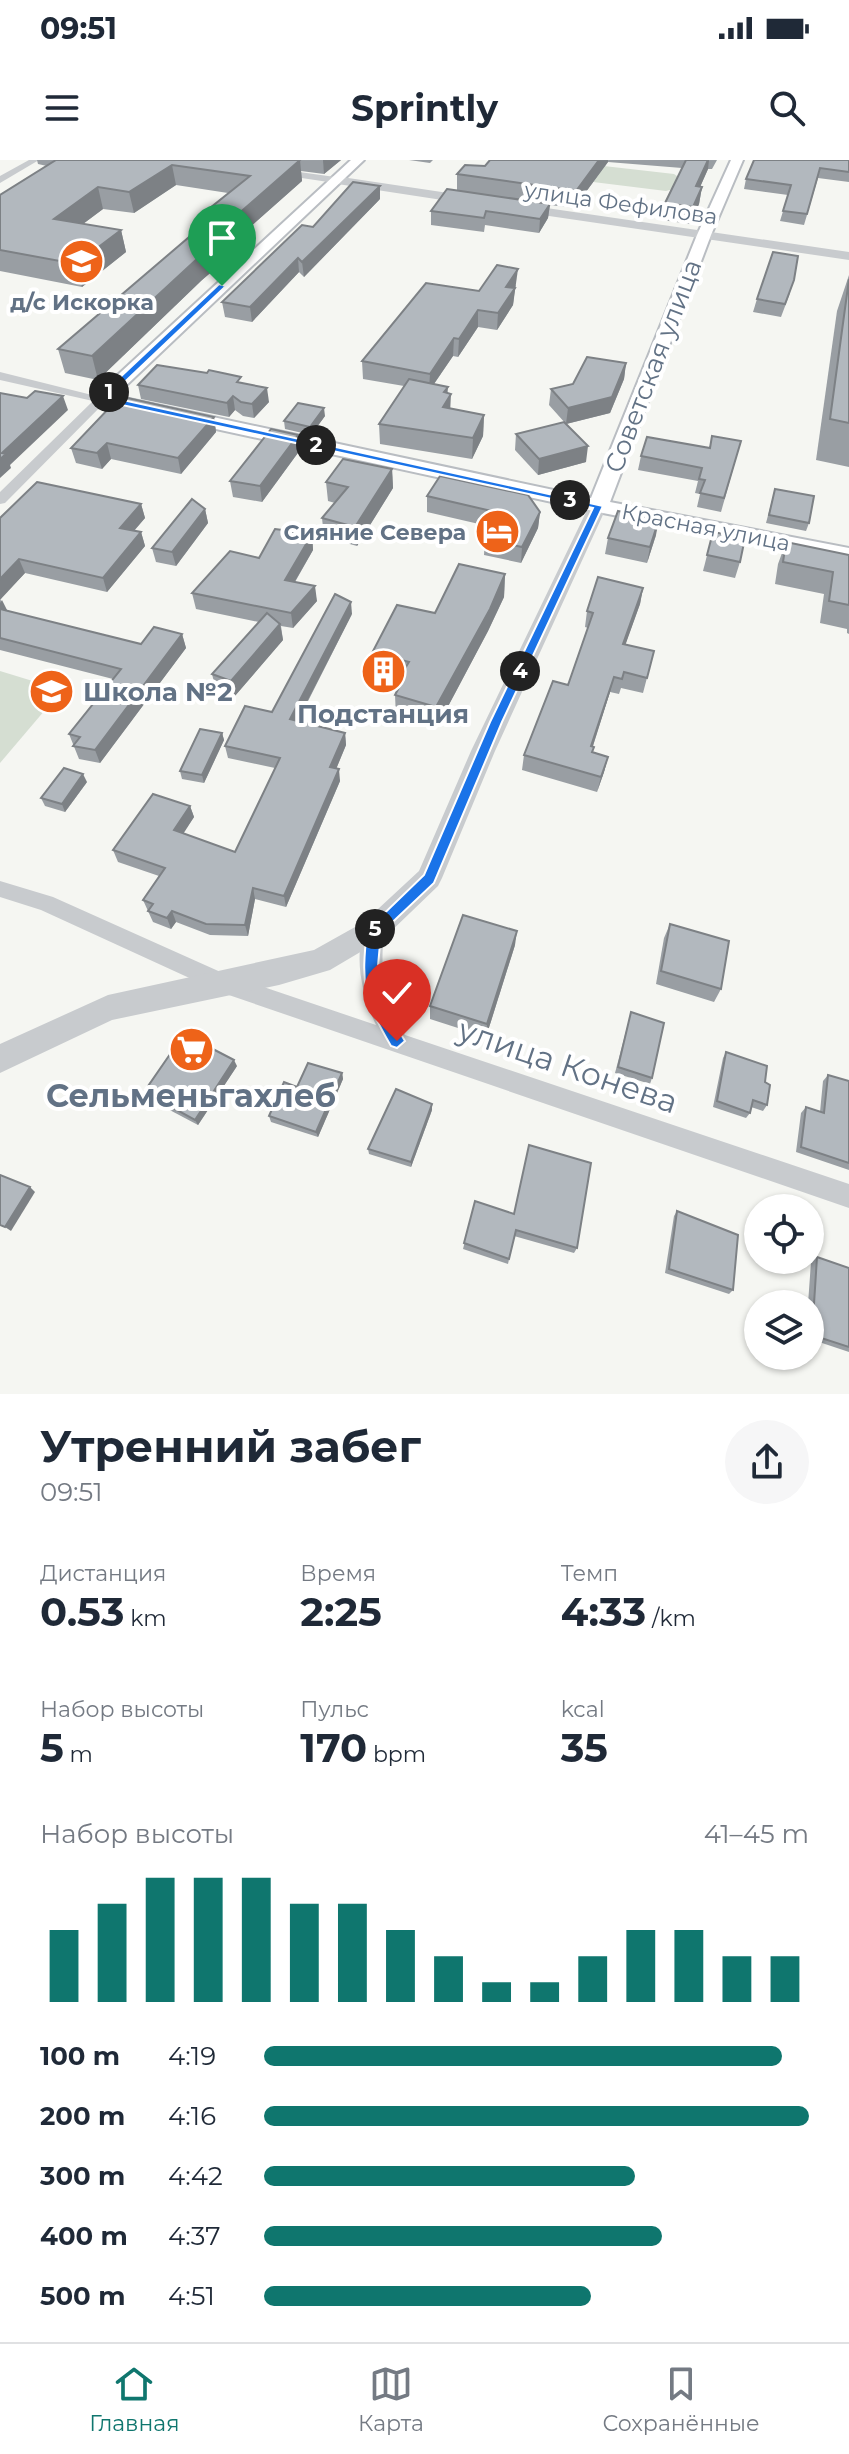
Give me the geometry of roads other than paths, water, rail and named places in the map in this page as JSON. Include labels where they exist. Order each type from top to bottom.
[{"type":"main road","points":[[102,399],[358,160]]},
{"type":"main road","name":"Советская улица","points":[[598,506],[704,235],[737,160]]},
{"type":"main road","name":"Красная улица","points":[[102,399],[598,506],[849,555]]},
{"type":"street","points":[[0,180],[35,160]]},
{"type":"street","name":"улица Фефилова","points":[[270,171],[493,204]]},
{"type":"street","name":"улица Фефилова","points":[[508,206],[849,256]]},
{"type":"street","name":"Красная улица","points":[[0,376],[102,399]]},
{"type":"street","points":[[0,500],[102,399]]},
{"type":"street","name":"Советская улица","points":[[0,1059],[108,1008],[320,961],[374,930],[429,878],[496,722],[598,506]]},
{"type":"street","name":"улица Конева","points":[[0,889],[46,903],[220,982],[849,1196]]},
{"type":"street","points":[[374,930],[370,977],[377,1009],[397,1041]]},
{"type":"place","name":"д/с Искорка","points":[[82,261]]},
{"type":"place","name":"Сияние Севера","points":[[497,532]]},
{"type":"place","name":"Подстанция","points":[[383,671]]},
{"type":"place","name":"Школа №2","points":[[52,692]]},
{"type":"place","name":"Сельменьгахлеб","points":[[191,1049]]}]
